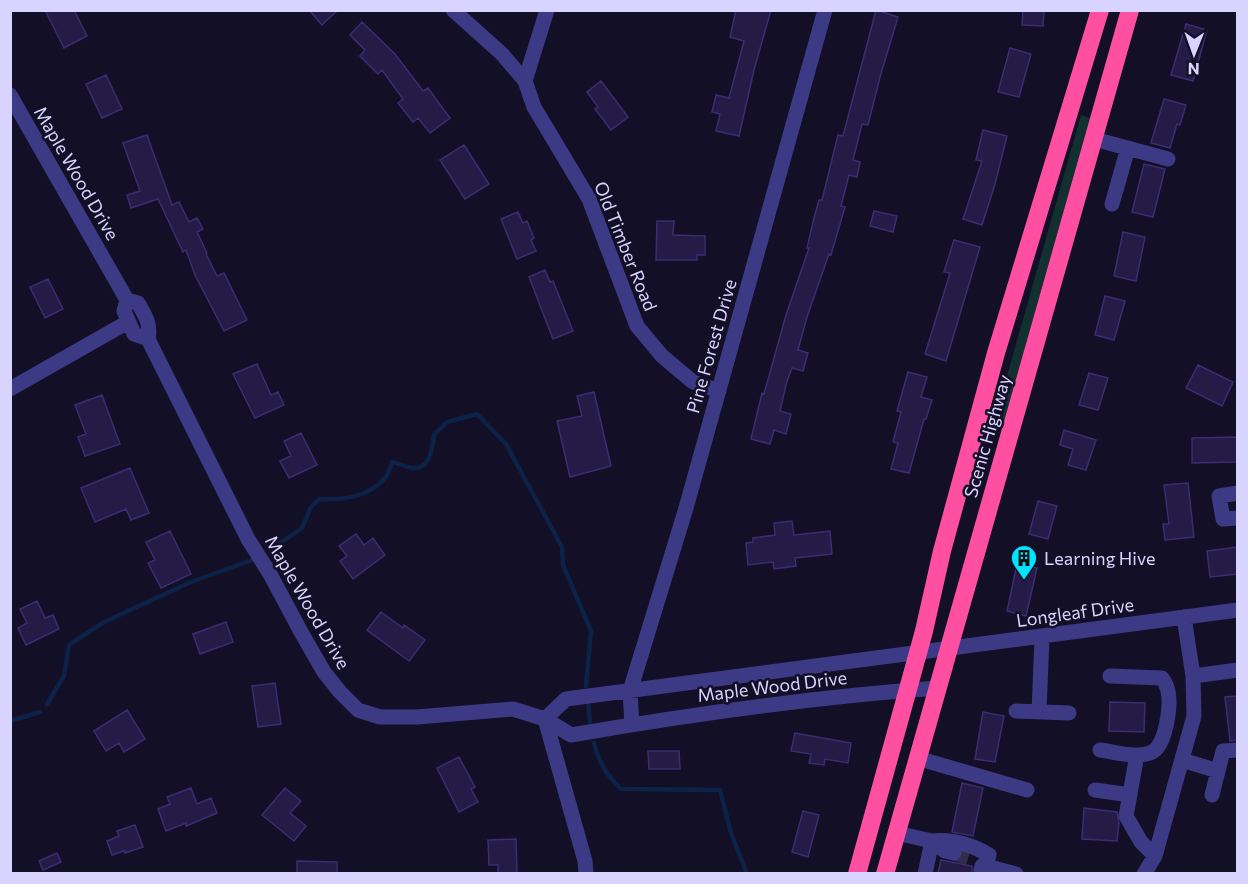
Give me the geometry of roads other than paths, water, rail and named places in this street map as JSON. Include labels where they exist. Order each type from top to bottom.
[{"type":"highway","name":"Scenic Highway","points":[[857,873],[996,354],[1100,10]]},
{"type":"highway","name":"Scenic Highway","points":[[885,873],[1130,10]]},
{"type":"street","name":"Old Timber Road","points":[[453,10],[502,54],[525,81],[534,107],[589,199],[637,326],[662,356],[693,382],[718,391]]},
{"type":"street","points":[[525,81],[547,10]]},
{"type":"street","name":"Pine Forest Drive","points":[[630,691],[686,508],[825,10]]},
{"type":"street","name":"Maple Wood Drive","points":[[10,95],[127,300],[124,311],[134,334],[148,339]]},
{"type":"street","points":[[1094,138],[1167,159]]},
{"type":"street","points":[[1112,204],[1128,148]]},
{"type":"street","name":"Maple Wood Drive","points":[[127,300],[138,303],[144,313],[150,325],[148,339],[248,539],[270,574],[300,632],[324,672],[358,710],[380,717],[447,715],[513,709],[545,719],[571,735],[813,700],[937,688]]},
{"type":"street","points":[[10,389],[128,322]]},
{"type":"street","points":[[1238,493],[1219,495],[1223,519],[1238,518]]},
{"type":"street","name":"Longleaf Drive","points":[[918,652],[1238,610]]},
{"type":"street","points":[[1144,873],[1155,856],[1194,716],[1193,676],[1184,617]]},
{"type":"street","points":[[1040,712],[1041,637]]},
{"type":"street","name":"Maple Wood Drive","points":[[545,719],[566,699],[918,652]]},
{"type":"street","points":[[1193,676],[1238,670]]},
{"type":"street","points":[[1100,750],[1137,755],[1151,753],[1159,748],[1164,739],[1169,693],[1162,678],[1110,676]]},
{"type":"street","points":[[630,691],[632,725]]},
{"type":"street","points":[[1016,711],[1070,713]]},
{"type":"street","points":[[1167,713],[1194,716]]},
{"type":"street","points":[[545,719],[585,861],[586,873]]},
{"type":"street","points":[[1212,795],[1223,751],[1238,750]]},
{"type":"street","points":[[1137,755],[1126,816],[1141,842],[1155,856]]},
{"type":"street","points":[[917,758],[1028,790]]},
{"type":"street","points":[[1182,760],[1218,771]]},
{"type":"street","points":[[1095,790],[1130,795]]},
{"type":"street","points":[[896,833],[932,841],[948,840],[978,848],[982,863],[1016,873]]},
{"type":"street","points":[[932,841],[945,851],[954,853]]},
{"type":"street","points":[[925,873],[932,841]]},
{"type":"waterway","points":[[273,548],[302,528],[311,507],[319,499],[353,497],[373,488],[382,482],[392,462],[412,468],[423,466],[429,457],[434,435],[447,422],[477,414],[506,444],[562,547],[563,565],[591,631],[586,686]]},
{"type":"waterway","points":[[47,704],[64,676],[69,645],[104,622],[191,582],[252,560]]},
{"type":"waterway","points":[[588,702],[590,723]]},
{"type":"waterway","points":[[10,721],[40,712]]},
{"type":"waterway","points":[[594,743],[604,768],[621,789],[720,790],[731,833],[747,874]]},
{"type":"tunnel","points":[[954,853],[974,859]]},
{"type":"place","name":"Learning Hive","points":[[1024,581]]}]
